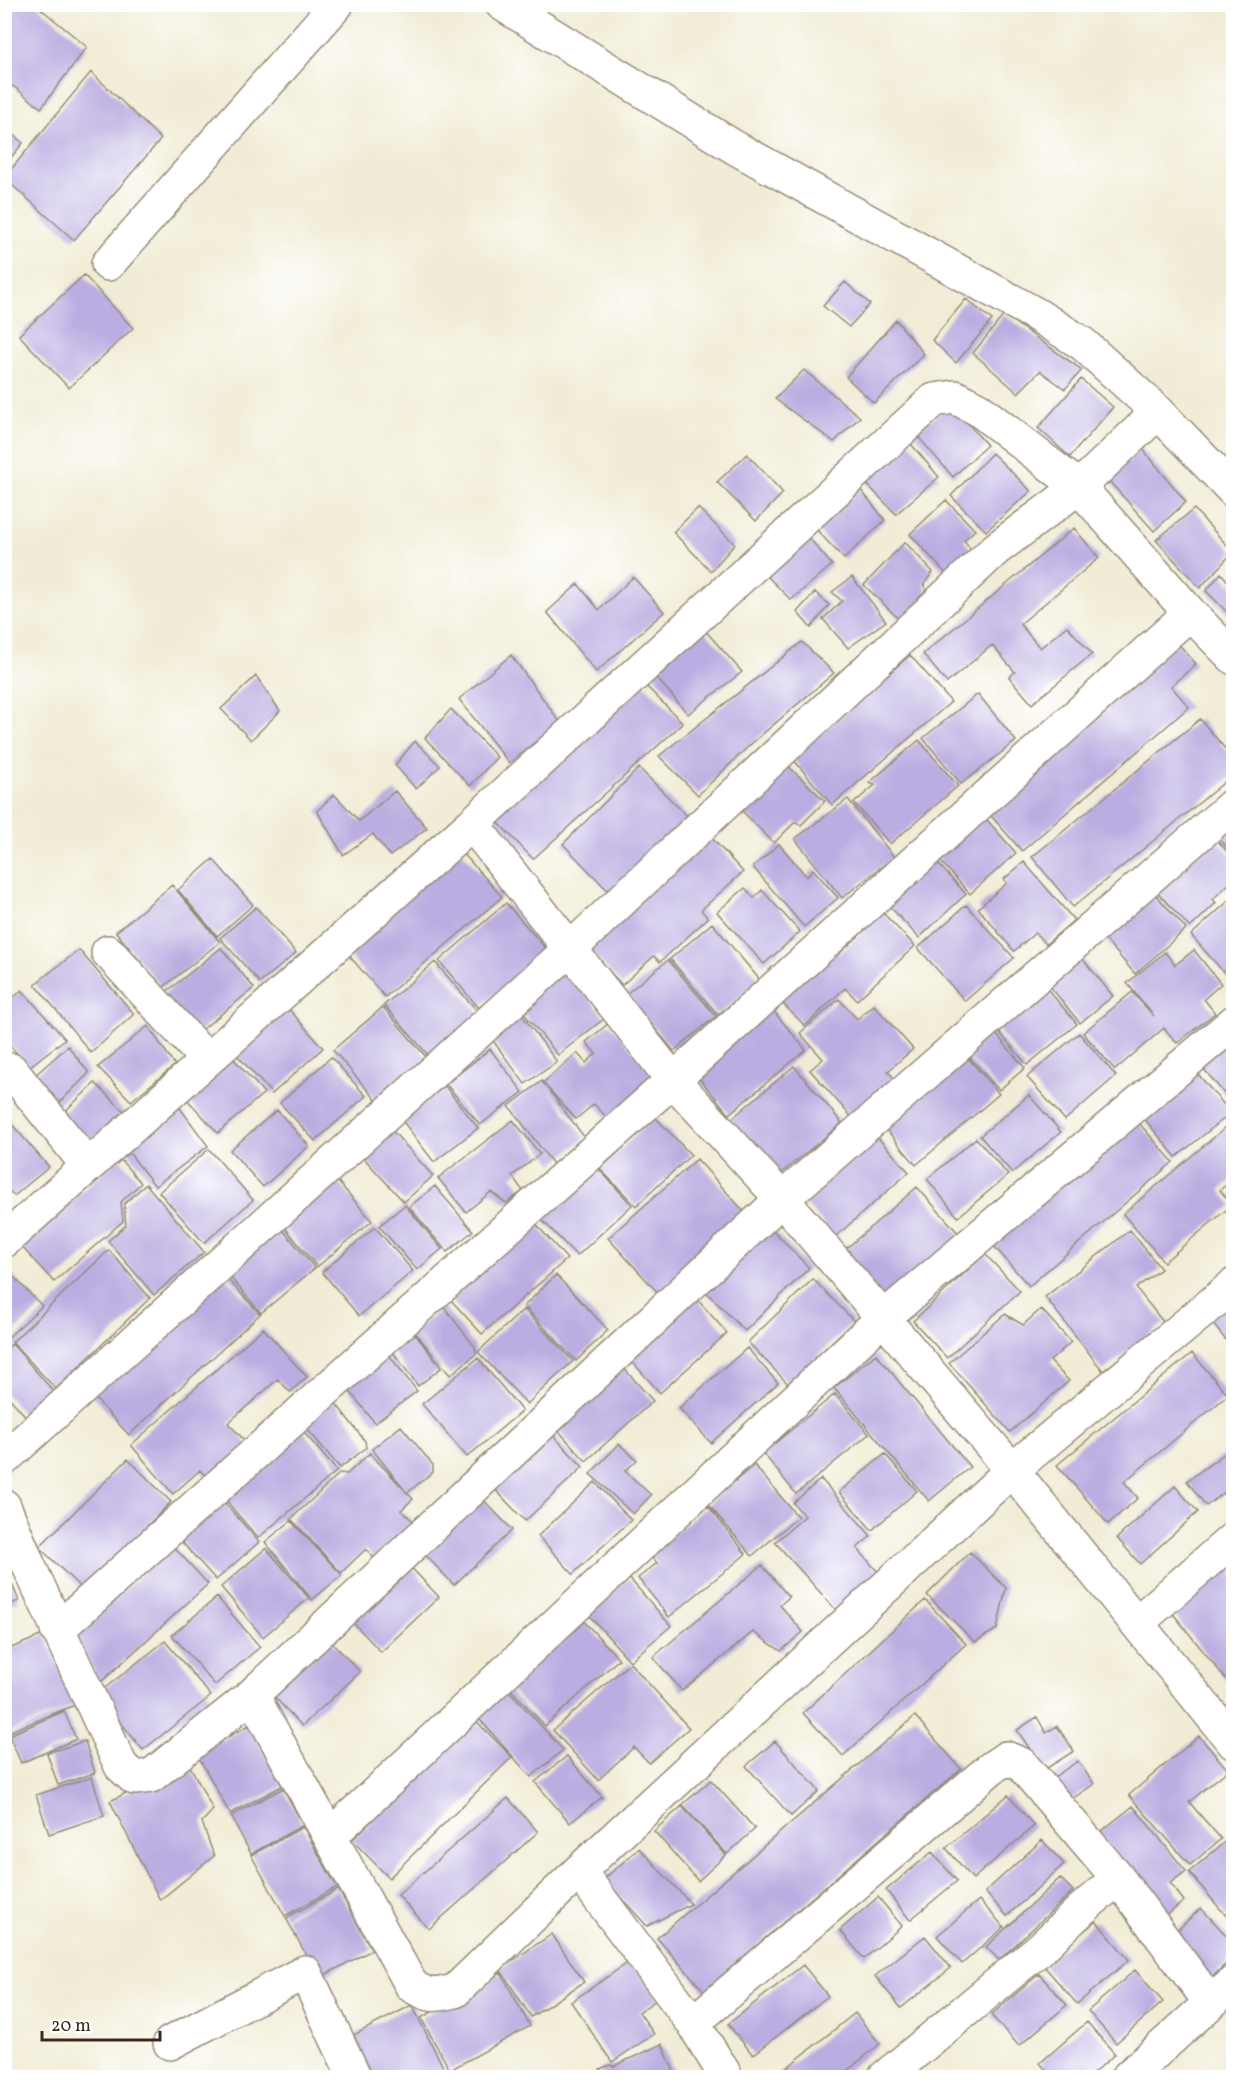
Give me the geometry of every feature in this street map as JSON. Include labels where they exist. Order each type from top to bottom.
[{"type":"street","points":[[108,264],[337,4]]},
{"type":"street","points":[[502,4],[734,147],[1037,315],[1083,344],[1158,412],[1233,491]]},
{"type":"street","points":[[4,1241],[472,824],[934,400],[955,398],[978,409],[1079,487],[1190,613],[1233,658]]},
{"type":"street","points":[[4,1459],[570,949],[996,549],[1079,487],[1158,412]]},
{"type":"street","points":[[57,1630],[673,1080],[1190,613]]},
{"type":"street","points":[[4,1506],[57,1630],[121,1766],[134,1778],[151,1776],[252,1695],[782,1199],[1233,804]]},
{"type":"street","points":[[472,824],[673,1080],[782,1199],[1012,1470],[1233,1743]]},
{"type":"street","points":[[108,952],[207,1060]]},
{"type":"street","points":[[331,1835],[882,1319],[1233,1022]]},
{"type":"street","points":[[11,1070],[88,1166]]},
{"type":"street","points":[[252,1695],[412,1986],[428,1996],[455,1991],[579,1871],[1012,1470],[1233,1285]]},
{"type":"street","points":[[1137,1623],[1233,1538]]},
{"type":"street","points":[[693,2023],[990,1769],[1006,1758],[1021,1764],[1118,1878],[1222,1992],[1127,2078]]},
{"type":"street","points":[[579,1871],[693,2023],[727,2078]]},
{"type":"street","points":[[884,2078],[1041,1948],[1118,1878]]},
{"type":"street","points":[[170,2043],[305,1972],[355,2078]]},
{"type":"building","points":[[4,4],[35,4],[87,47],[41,108],[4,79]]},
{"type":"building","points":[[91,72],[161,139],[74,240],[4,178]]},
{"type":"building","points":[[4,127],[23,143],[4,166]]},
{"type":"building","points":[[84,275],[133,328],[69,388],[19,335]]},
{"type":"building","points":[[845,282],[870,304],[849,327],[823,306]]},
{"type":"building","points":[[966,299],[992,320],[956,363],[932,340]]},
{"type":"building","points":[[1004,315],[1082,370],[1065,389],[1040,371],[1018,393],[973,353]]},
{"type":"building","points":[[896,320],[924,354],[874,403],[846,377]]},
{"type":"building","points":[[804,370],[860,417],[834,442],[775,399]]},
{"type":"building","points":[[1081,379],[1113,407],[1070,457],[1038,428]]},
{"type":"building","points":[[951,405],[987,445],[953,477],[914,432]]},
{"type":"building","points":[[906,438],[939,477],[896,514],[861,478]]},
{"type":"building","points":[[1142,448],[1186,502],[1154,531],[1108,480]]},
{"type":"building","points":[[992,453],[1031,491],[986,531],[951,496]]},
{"type":"building","points":[[747,454],[783,493],[756,521],[717,482]]},
{"type":"building","points":[[856,484],[885,520],[844,559],[814,527]]},
{"type":"building","points":[[946,500],[975,530],[964,540],[972,551],[948,576],[910,534]]},
{"type":"building","points":[[698,508],[735,544],[711,571],[673,532]]},
{"type":"building","points":[[1194,509],[1233,552],[1200,588],[1156,540]]},
{"type":"building","points":[[1074,528],[1099,558],[1020,624],[1040,648],[1067,626],[1092,654],[1032,704],[1009,677],[1015,672],[992,645],[947,683],[923,654]]},
{"type":"building","points":[[802,530],[832,565],[791,600],[760,569]]},
{"type":"building","points":[[905,542],[933,572],[924,584],[928,595],[899,619],[864,585]]},
{"type":"building","points":[[1221,573],[1230,584],[1233,581],[1233,618],[1206,591]]},
{"type":"building","points":[[633,577],[664,612],[596,672],[547,612],[578,584],[599,610]]},
{"type":"building","points":[[852,577],[886,621],[848,648],[823,619],[842,601],[832,592]]},
{"type":"building","points":[[815,592],[829,605],[811,628],[797,612]]},
{"type":"building","points":[[702,627],[742,672],[688,714],[650,670]]},
{"type":"building","points":[[1176,641],[1196,664],[1171,686],[1189,707],[1022,851],[984,808]]},
{"type":"building","points":[[802,642],[834,673],[751,744],[698,795],[659,756]]},
{"type":"building","points":[[511,655],[560,722],[509,763],[459,699]]},
{"type":"building","points":[[910,655],[951,702],[832,805],[792,758]]},
{"type":"building","points":[[256,676],[280,711],[251,740],[221,709]]},
{"type":"building","points":[[641,681],[683,723],[533,859],[493,817]]},
{"type":"building","points":[[978,694],[1016,741],[961,784],[923,738]]},
{"type":"building","points":[[451,709],[497,757],[470,786],[425,738]]},
{"type":"building","points":[[1200,719],[1233,758],[1233,775],[1073,907],[1032,857]]},
{"type":"building","points":[[919,740],[958,786],[890,844],[854,803],[875,785],[869,783]]},
{"type":"building","points":[[415,741],[440,766],[416,789],[395,765]]},
{"type":"building","points":[[785,763],[825,801],[801,825],[795,822],[774,843],[740,809]]},
{"type":"building","points":[[639,768],[692,821],[613,896],[563,844]]},
{"type":"building","points":[[395,791],[427,828],[390,856],[373,834],[343,855],[317,811],[334,794],[359,821]]},
{"type":"building","points":[[848,799],[894,857],[842,898],[795,839]]},
{"type":"building","points":[[1233,810],[1233,854],[1211,830]]},
{"type":"building","points":[[980,812],[1016,853],[970,894],[934,854]]},
{"type":"building","points":[[1209,831],[1233,858],[1233,880],[1213,899],[1216,903],[1190,928],[1150,884]]},
{"type":"building","points":[[709,835],[743,872],[701,910],[708,918],[660,962],[654,956],[622,985],[586,946]]},
{"type":"building","points":[[779,844],[807,877],[813,869],[838,898],[804,927],[753,867]]},
{"type":"building","points":[[461,851],[502,897],[385,997],[345,951]]},
{"type":"building","points":[[932,857],[966,894],[919,938],[884,900]]},
{"type":"building","points":[[213,859],[253,905],[217,936],[178,890]]},
{"type":"building","points":[[1024,862],[1074,920],[1046,944],[1035,933],[1014,951],[978,908],[1007,883],[1004,879]]},
{"type":"building","points":[[172,885],[220,942],[162,988],[116,932]]},
{"type":"building","points":[[1149,887],[1186,929],[1135,974],[1098,931]]},
{"type":"building","points":[[745,888],[754,898],[762,890],[800,932],[764,964],[717,912]]},
{"type":"building","points":[[1233,897],[1233,983],[1191,935]]},
{"type":"building","points":[[506,903],[547,950],[479,1008],[439,961]]},
{"type":"building","points":[[966,905],[1014,958],[965,1001],[918,948]]},
{"type":"building","points":[[256,907],[296,953],[260,983],[220,938]]},
{"type":"building","points":[[883,913],[915,946],[857,1000],[845,988],[805,1026],[776,997],[830,945],[839,954]]},
{"type":"building","points":[[712,923],[760,980],[718,1015],[670,959]]},
{"type":"building","points":[[221,948],[254,988],[195,1035],[161,996]]},
{"type":"building","points":[[79,950],[134,1014],[91,1053],[35,984]]},
{"type":"building","points":[[1194,950],[1221,984],[1204,999],[1215,1013],[1177,1043],[1164,1028],[1115,1070],[1083,1033],[1132,992],[1154,1016],[1127,983],[1165,952],[1175,965]]},
{"type":"building","points":[[1077,952],[1113,996],[1080,1023],[1044,979]]},
{"type":"building","points":[[668,960],[716,1016],[674,1051],[626,994]]},
{"type":"building","points":[[435,962],[479,1013],[429,1056],[384,1005]]},
{"type":"building","points":[[555,974],[570,974],[605,1018],[558,1055],[517,1005]]},
{"type":"building","points":[[1045,986],[1077,1024],[1027,1065],[995,1027]]},
{"type":"building","points":[[22,990],[65,1039],[29,1067],[4,1039],[4,1006]]},
{"type":"building","points":[[839,999],[857,1019],[874,1005],[913,1049],[888,1071],[897,1082],[854,1120],[810,1070],[823,1059],[800,1033]]},
{"type":"building","points":[[383,1007],[427,1058],[377,1101],[333,1050]]},
{"type":"building","points":[[516,1007],[557,1062],[525,1084],[485,1030]]},
{"type":"building","points":[[771,1008],[806,1050],[729,1114],[694,1072]]},
{"type":"building","points":[[289,1009],[323,1048],[272,1094],[237,1055]]},
{"type":"building","points":[[609,1023],[656,1077],[608,1119],[594,1104],[576,1119],[543,1083],[577,1053],[586,1063],[596,1054],[586,1042]]},
{"type":"building","points":[[148,1026],[175,1065],[131,1101],[98,1067]]},
{"type":"building","points":[[991,1028],[1025,1068],[999,1090],[964,1051]]},
{"type":"building","points":[[1233,1032],[1233,1102],[1232,1103],[1198,1062]]},
{"type":"building","points":[[1079,1033],[1116,1076],[1065,1120],[1027,1077]]},
{"type":"building","points":[[68,1046],[89,1073],[55,1107],[33,1077]]},
{"type":"building","points":[[490,1049],[523,1092],[480,1125],[446,1084]]},
{"type":"building","points":[[963,1052],[999,1094],[916,1165],[880,1122]]},
{"type":"building","points":[[231,1056],[264,1093],[218,1133],[185,1097]]},
{"type":"building","points":[[331,1057],[366,1096],[315,1141],[280,1103]]},
{"type":"building","points":[[794,1066],[842,1123],[778,1176],[730,1120]]},
{"type":"building","points":[[1192,1067],[1231,1113],[1176,1157],[1138,1111]]},
{"type":"building","points":[[542,1081],[585,1138],[553,1164],[509,1106]]},
{"type":"building","points":[[95,1083],[125,1112],[89,1143],[62,1114]]},
{"type":"building","points":[[445,1086],[478,1128],[434,1162],[401,1119]]},
{"type":"building","points":[[1029,1095],[1061,1132],[1012,1173],[980,1136]]},
{"type":"building","points":[[177,1104],[208,1146],[155,1186],[123,1145]]},
{"type":"building","points":[[277,1110],[309,1146],[263,1187],[230,1150]]},
{"type":"building","points":[[1132,1115],[1173,1162],[1029,1286],[993,1245]]},
{"type":"building","points":[[655,1117],[691,1155],[636,1206],[600,1169]]},
{"type":"building","points":[[513,1120],[540,1154],[512,1176],[523,1191],[506,1203],[491,1192],[466,1212],[438,1178]]},
{"type":"building","points":[[9,1121],[49,1167],[14,1196],[4,1185],[4,1125]]},
{"type":"building","points":[[1233,1121],[1233,1179],[1220,1190],[1232,1205],[1164,1262],[1123,1214]]},
{"type":"building","points":[[389,1127],[433,1176],[404,1202],[360,1154]]},
{"type":"building","points":[[870,1129],[909,1172],[835,1237],[796,1193]]},
{"type":"building","points":[[976,1138],[1008,1175],[958,1217],[927,1179]]},
{"type":"building","points":[[209,1149],[253,1200],[204,1243],[159,1192]]},
{"type":"building","points":[[119,1158],[141,1183],[121,1202],[123,1221],[54,1282],[21,1246]]},
{"type":"building","points":[[697,1159],[747,1215],[659,1294],[608,1238]]},
{"type":"building","points":[[597,1167],[632,1205],[577,1256],[541,1219]]},
{"type":"building","points":[[334,1177],[372,1221],[317,1267],[281,1223]]},
{"type":"building","points":[[146,1184],[204,1252],[154,1295],[108,1241],[126,1225],[124,1204]]},
{"type":"building","points":[[435,1186],[473,1231],[447,1252],[409,1207]]},
{"type":"building","points":[[917,1187],[960,1235],[884,1301],[841,1253]]},
{"type":"building","points":[[405,1205],[442,1249],[417,1270],[379,1226]]},
{"type":"building","points":[[535,1223],[567,1259],[482,1334],[449,1298]]},
{"type":"building","points":[[278,1224],[315,1268],[261,1313],[224,1270]]},
{"type":"building","points":[[769,1226],[809,1268],[745,1331],[704,1290]]},
{"type":"building","points":[[375,1227],[413,1271],[359,1316],[322,1272]]},
{"type":"building","points":[[1130,1230],[1161,1269],[1136,1288],[1164,1323],[1103,1371],[1045,1297]]},
{"type":"building","points":[[109,1250],[150,1298],[56,1389],[12,1342]]},
{"type":"building","points":[[985,1254],[1020,1291],[947,1358],[913,1321]]},
{"type":"building","points":[[4,1267],[42,1306],[4,1341]]},
{"type":"building","points":[[220,1271],[260,1314],[129,1435],[89,1392]]},
{"type":"building","points":[[556,1275],[608,1330],[576,1361],[524,1306]]},
{"type":"building","points":[[813,1279],[854,1321],[788,1384],[748,1342]]},
{"type":"building","points":[[696,1298],[727,1333],[660,1393],[629,1358]]},
{"type":"building","points":[[1233,1298],[1233,1349],[1208,1318]]},
{"type":"building","points":[[444,1307],[475,1347],[476,1354],[450,1375],[414,1331]]},
{"type":"building","points":[[524,1309],[573,1361],[527,1404],[478,1352]]},
{"type":"building","points":[[1041,1309],[1071,1342],[1050,1361],[1069,1381],[1010,1432],[949,1363],[1005,1314],[1023,1325]]},
{"type":"building","points":[[263,1328],[307,1377],[290,1392],[278,1379],[228,1423],[248,1444],[208,1479],[200,1470],[173,1494],[131,1445]]},
{"type":"building","points":[[413,1331],[441,1368],[418,1386],[390,1348]]},
{"type":"building","points":[[12,1344],[56,1394],[28,1419],[5,1393],[5,1350]]},
{"type":"building","points":[[747,1348],[778,1383],[711,1443],[679,1408]]},
{"type":"building","points":[[386,1351],[417,1391],[375,1423],[344,1384]]},
{"type":"building","points":[[1192,1353],[1228,1395],[1124,1482],[1138,1498],[1108,1524],[1057,1465]]},
{"type":"building","points":[[876,1354],[970,1467],[929,1501],[834,1388]]},
{"type":"building","points":[[478,1358],[522,1411],[467,1457],[422,1404]]},
{"type":"building","points":[[622,1366],[653,1401],[586,1461],[554,1426]]},
{"type":"building","points":[[835,1394],[869,1434],[796,1494],[763,1453]]},
{"type":"building","points":[[334,1401],[365,1441],[366,1448],[340,1468],[304,1425]]},
{"type":"building","points":[[401,1426],[433,1465],[433,1472],[407,1493],[372,1449]]},
{"type":"building","points":[[547,1429],[583,1467],[525,1521],[489,1483]]},
{"type":"building","points":[[302,1430],[337,1471],[258,1538],[223,1497]]},
{"type":"building","points":[[619,1444],[637,1460],[625,1471],[651,1495],[633,1514],[590,1474]]},
{"type":"building","points":[[1232,1448],[1233,1486],[1206,1506],[1187,1481]]},
{"type":"building","points":[[370,1453],[413,1499],[401,1510],[413,1521],[374,1558],[366,1549],[341,1573],[291,1519],[340,1473],[347,1474]]},
{"type":"building","points":[[885,1454],[917,1491],[872,1530],[839,1492]]},
{"type":"building","points":[[128,1459],[171,1502],[83,1590],[39,1547]]},
{"type":"building","points":[[754,1465],[798,1517],[752,1556],[708,1504]]},
{"type":"building","points":[[821,1479],[871,1536],[857,1548],[878,1572],[836,1610],[775,1542],[805,1516],[793,1503]]},
{"type":"building","points":[[595,1482],[631,1520],[573,1574],[538,1536]]},
{"type":"building","points":[[1175,1486],[1198,1512],[1140,1564],[1117,1538]]},
{"type":"building","points":[[476,1492],[512,1530],[454,1585],[418,1547]]},
{"type":"building","points":[[224,1502],[259,1542],[216,1580],[180,1540]]},
{"type":"building","points":[[708,1506],[746,1554],[669,1617],[638,1578],[657,1563],[649,1554]]},
{"type":"building","points":[[291,1521],[342,1575],[312,1600],[265,1542]]},
{"type":"building","points":[[173,1546],[208,1584],[100,1683],[75,1634]]},
{"type":"building","points":[[266,1548],[309,1598],[263,1637],[221,1587]]},
{"type":"building","points":[[970,1552],[1006,1588],[997,1629],[975,1642],[927,1595]]},
{"type":"building","points":[[403,1559],[439,1597],[381,1652],[345,1614]]},
{"type":"building","points":[[1230,1562],[1233,1566],[1233,1688],[1170,1610]]},
{"type":"building","points":[[4,1564],[19,1601],[4,1606]]},
{"type":"building","points":[[762,1565],[789,1597],[780,1605],[803,1632],[781,1651],[753,1632],[682,1691],[653,1657]]},
{"type":"building","points":[[629,1578],[671,1626],[630,1661],[588,1614]]},
{"type":"building","points":[[217,1597],[260,1647],[215,1685],[172,1635]]},
{"type":"building","points":[[925,1600],[966,1644],[843,1756],[803,1713]]},
{"type":"building","points":[[579,1616],[619,1659],[545,1726],[505,1683]]},
{"type":"building","points":[[45,1634],[75,1705],[4,1734],[4,1651]]},
{"type":"building","points":[[324,1634],[360,1672],[302,1726],[266,1688]]},
{"type":"building","points":[[165,1641],[211,1696],[143,1750],[97,1694]]},
{"type":"building","points":[[630,1663],[689,1728],[649,1763],[634,1747],[598,1780],[553,1730]]},
{"type":"building","points":[[504,1685],[563,1750],[531,1777],[473,1712]]},
{"type":"building","points":[[64,1711],[76,1739],[21,1763],[9,1735]]},
{"type":"building","points":[[915,1716],[961,1769],[704,1991],[657,1938]]},
{"type":"building","points":[[1037,1717],[1046,1733],[1057,1726],[1074,1751],[1044,1770],[1017,1730]]},
{"type":"building","points":[[475,1720],[512,1757],[389,1878],[352,1840]]},
{"type":"building","points":[[249,1725],[282,1786],[230,1814],[197,1754]]},
{"type":"building","points":[[1199,1736],[1228,1770],[1189,1802],[1221,1839],[1190,1865],[1129,1795]]},
{"type":"building","points":[[85,1741],[95,1773],[58,1785],[47,1753]]},
{"type":"building","points":[[775,1741],[819,1791],[791,1816],[746,1766]]},
{"type":"building","points":[[567,1756],[602,1797],[570,1823],[535,1782]]},
{"type":"building","points":[[1078,1761],[1094,1784],[1069,1801],[1053,1778]]},
{"type":"building","points":[[188,1762],[213,1810],[202,1822],[214,1856],[160,1900],[110,1801]]},
{"type":"building","points":[[92,1777],[104,1816],[49,1834],[36,1795]]},
{"type":"building","points":[[711,1780],[755,1829],[727,1854],[682,1805]]},
{"type":"building","points":[[283,1788],[303,1825],[251,1854],[231,1816]]},
{"type":"building","points":[[1008,1795],[1034,1826],[973,1879],[946,1848]]},
{"type":"building","points":[[508,1798],[538,1832],[429,1929],[398,1895]]},
{"type":"building","points":[[682,1806],[726,1855],[698,1881],[654,1831]]},
{"type":"building","points":[[1133,1806],[1186,1871],[1170,1883],[1184,1901],[1166,1916],[1099,1833]]},
{"type":"building","points":[[303,1827],[337,1887],[285,1916],[251,1855]]},
{"type":"building","points":[[1233,1835],[1233,1924],[1189,1872]]},
{"type":"building","points":[[1042,1840],[1064,1864],[1007,1916],[985,1892]]},
{"type":"building","points":[[639,1848],[691,1904],[647,1926],[604,1879]]},
{"type":"building","points":[[932,1852],[957,1881],[910,1920],[886,1890]]},
{"type":"building","points":[[1060,1878],[1073,1891],[999,1960],[986,1947]]},
{"type":"building","points":[[338,1889],[372,1950],[319,1978],[286,1918]]},
{"type":"building","points":[[878,1897],[902,1926],[864,1959],[840,1930]]},
{"type":"building","points":[[979,1900],[1004,1927],[962,1964],[937,1936]]},
{"type":"building","points":[[1201,1908],[1233,1943],[1233,1957],[1210,1979],[1170,1937]]},
{"type":"building","points":[[1096,1921],[1129,1960],[1077,2004],[1043,1965]]},
{"type":"building","points":[[552,1934],[584,1982],[531,2017],[500,1969]]},
{"type":"building","points":[[925,1936],[951,1968],[901,2008],[875,1976]]},
{"type":"building","points":[[632,1960],[659,1998],[639,2012],[654,2034],[612,2062],[571,2002]]},
{"type":"building","points":[[803,1965],[828,1996],[753,2055],[728,2024]]},
{"type":"building","points":[[1135,1970],[1163,2002],[1116,2043],[1088,2011]]},
{"type":"building","points":[[501,1973],[530,2026],[450,2070],[421,2018]]},
{"type":"building","points":[[1039,1974],[1067,2005],[1019,2046],[991,2015]]},
{"type":"building","points":[[412,2005],[444,2069],[428,2078],[375,2078],[374,2076],[366,2078],[346,2039]]},
{"type":"building","points":[[855,2013],[880,2044],[838,2078],[774,2078]]},
{"type":"building","points":[[1087,2022],[1115,2054],[1088,2078],[1053,2078],[1040,2063]]},
{"type":"building","points":[[662,2044],[675,2074],[669,2078],[604,2078],[600,2069],[610,2065],[614,2066]]}]
